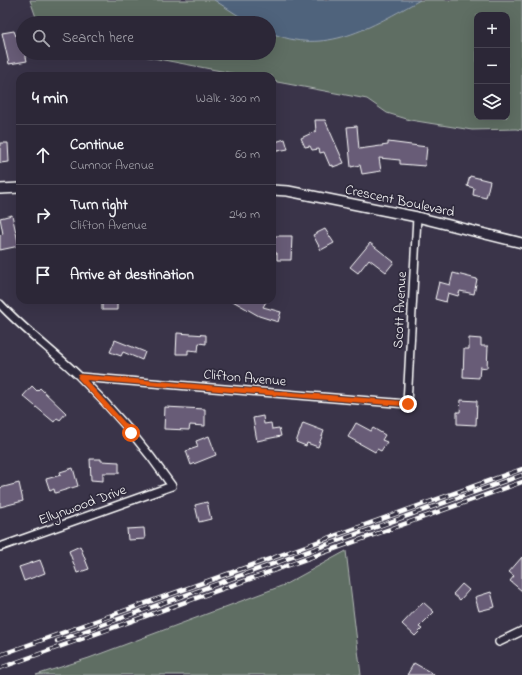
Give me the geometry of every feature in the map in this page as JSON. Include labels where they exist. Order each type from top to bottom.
[{"type":"street","points":[[0,190],[16,188]]},
{"type":"street","name":"Crescent Boulevard","points":[[276,190],[288,191],[417,217],[522,243]]},
{"type":"street","name":"Scott Avenue","points":[[408,404],[417,217]]},
{"type":"street","points":[[0,304],[80,377]]},
{"type":"street","name":"Clifton Avenue","points":[[80,377],[408,404]]},
{"type":"street","name":"Ellynwood Drive","points":[[0,547],[172,486],[157,464],[131,433],[80,377]]},
{"type":"street","points":[[499,642],[522,630]]},
{"type":"green space","points":[[30,0],[522,0],[522,130],[472,130],[410,120],[387,113],[367,99],[276,82],[276,72],[226,72],[164,60],[276,60],[276,16],[36,16]]},
{"type":"green space","points":[[346,551],[361,675],[36,675],[89,658],[284,585]]},
{"type":"water","points":[[214,0],[420,0],[365,29],[347,36],[328,40],[309,41],[290,39],[276,34],[276,16],[239,16]]},
{"type":"building","points":[[14,31],[16,36],[16,60],[27,61],[9,64],[2,33]]},
{"type":"building","points":[[315,120],[325,120],[344,163],[333,167],[333,165],[330,166],[324,152],[320,153],[319,149],[312,150],[310,146],[305,147],[301,138],[316,131]]},
{"type":"building","points":[[357,126],[359,149],[388,145],[388,142],[427,147],[425,166],[400,164],[400,160],[379,158],[381,171],[362,174],[360,165],[351,167],[347,127]]},
{"type":"building","points":[[285,139],[288,149],[276,151],[276,142]]},
{"type":"building","points":[[0,143],[8,143],[9,162],[0,163]]},
{"type":"building","points":[[470,176],[490,181],[486,198],[473,195],[474,188],[467,186]]},
{"type":"building","points":[[12,215],[16,233],[16,247],[0,250],[0,235],[3,234],[0,218]]},
{"type":"building","points":[[325,229],[334,243],[321,250],[313,235]]},
{"type":"building","points":[[276,236],[292,236],[291,260],[277,260]]},
{"type":"building","points":[[370,243],[394,262],[386,272],[369,259],[358,273],[350,267]]},
{"type":"building","points":[[453,273],[477,279],[474,294],[460,291],[458,296],[448,293],[446,302],[435,299],[439,282],[450,285]]},
{"type":"building","points":[[102,304],[117,304],[117,310],[102,310]]},
{"type":"building","points":[[238,304],[265,304],[263,307],[281,312],[278,322],[259,316]]},
{"type":"building","points":[[177,333],[206,335],[206,344],[199,343],[198,351],[188,350],[188,354],[176,354]]},
{"type":"building","points":[[469,338],[481,339],[481,346],[488,346],[487,368],[480,367],[479,378],[463,377],[464,349],[469,349]]},
{"type":"building","points":[[115,340],[145,352],[142,360],[123,352],[121,356],[110,352]]},
{"type":"building","points":[[32,386],[37,391],[40,388],[66,413],[60,420],[57,418],[54,422],[23,396]]},
{"type":"building","points":[[461,400],[477,401],[476,425],[457,424],[457,412],[460,412]]},
{"type":"building","points":[[165,407],[205,409],[205,426],[190,425],[189,430],[164,429]]},
{"type":"building","points":[[263,416],[264,424],[271,423],[272,429],[279,428],[281,436],[257,441],[253,418]]},
{"type":"building","points":[[303,423],[324,431],[318,447],[307,443],[306,446],[296,442]]},
{"type":"building","points":[[356,423],[371,431],[373,428],[385,435],[382,440],[387,442],[381,451],[377,449],[375,452],[348,437]]},
{"type":"building","points":[[209,436],[216,455],[191,465],[186,451],[198,447],[196,441]]},
{"type":"building","points":[[90,459],[119,462],[119,473],[103,473],[103,481],[91,480]]},
{"type":"building","points":[[73,468],[78,486],[55,493],[54,489],[50,491],[46,479],[61,475],[60,472]]},
{"type":"building","points":[[19,483],[23,501],[0,507],[0,488]]},
{"type":"building","points":[[207,502],[211,519],[199,522],[195,505]]},
{"type":"building","points":[[144,528],[145,539],[128,540],[127,529]]},
{"type":"building","points":[[80,546],[89,569],[77,573],[69,551]]},
{"type":"building","points":[[522,557],[522,591],[510,581],[514,576],[509,572]]},
{"type":"building","points":[[40,560],[45,573],[24,581],[19,567]]},
{"type":"building","points":[[462,584],[469,590],[460,600],[453,594]]},
{"type":"building","points":[[491,592],[495,607],[479,611],[475,597]]},
{"type":"building","points":[[423,602],[434,612],[419,627],[422,629],[415,636],[402,624]]},
{"type":"building","points":[[414,663],[435,675],[407,675]]},
{"type":"railway","points":[[0,655],[522,469]]},
{"type":"railway","points":[[57,641],[522,475]]},
{"type":"railway","points":[[0,668],[522,482]]},
{"type":"route","points":[[131,433],[80,377],[408,404]]}]
